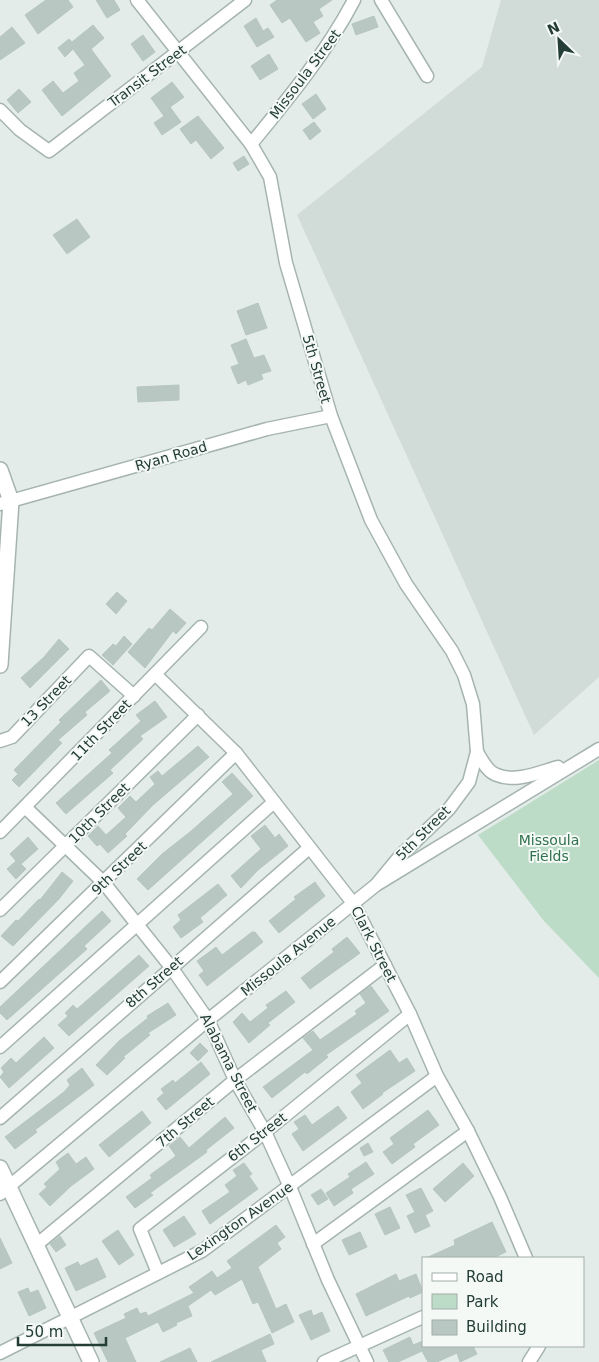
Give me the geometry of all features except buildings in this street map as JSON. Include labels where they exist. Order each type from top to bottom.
[{"type":"street","name":"5th Street","points":[[137,0],[177,53],[251,144],[270,177],[286,263],[331,416],[370,520],[406,584],[442,636],[464,675],[473,704],[477,752],[468,782],[450,809],[400,856],[376,885]]},
{"type":"street","name":"Transit Street","points":[[0,110],[20,130],[49,151],[245,0]]},
{"type":"street","name":"Missoula Street","points":[[251,144],[292,95],[341,25],[354,0]]},
{"type":"street","points":[[381,0],[427,76]]},
{"type":"street","name":"Ryan Road","points":[[6,503],[267,429],[331,416]]},
{"type":"street","points":[[0,470],[6,503],[0,665]]},
{"type":"street","name":"11th Street","points":[[0,832],[201,627]]},
{"type":"street","name":"13 Street","points":[[0,741],[12,737],[89,656],[134,696]]},
{"type":"street","name":"Clark Street","points":[[156,674],[236,754],[353,903],[410,1014],[437,1076],[468,1131],[500,1197],[526,1257]]},
{"type":"street","name":"10th Street","points":[[0,910],[198,715]]},
{"type":"street","name":"Missoula Avenue","points":[[4,1190],[208,1020],[376,885],[476,826],[575,762],[599,749]]},
{"type":"street","points":[[477,752],[486,767],[497,776],[520,777],[575,762]]},
{"type":"street","name":"9th Street","points":[[0,982],[236,754]]},
{"type":"street","points":[[0,1047],[137,927],[274,802]]},
{"type":"street","name":"Alabama Street","points":[[25,807],[104,883],[137,927],[171,967],[208,1020],[235,1080],[264,1132],[290,1187],[313,1244],[368,1362]]},
{"type":"street","name":"8th Street","points":[[0,1118],[309,848]]},
{"type":"street","name":"7th Street","points":[[35,1246],[235,1080],[385,965]]},
{"type":"street","name":"6th Street","points":[[158,1273],[140,1229],[410,1014]]},
{"type":"street","name":"Lexington Avenue","points":[[0,1352],[202,1252],[437,1076]]},
{"type":"street","points":[[313,1244],[468,1131]]},
{"type":"street","points":[[0,1168],[4,1190],[71,1317],[91,1362]]},
{"type":"street","points":[[324,1362],[422,1317]]},
{"type":"street","points":[[529,1362],[538,1347]]},
{"type":"shaded area","points":[[501,0],[599,0],[599,677],[534,735],[297,215],[482,67]]},
{"type":"green space","name":"Missoula Fields","points":[[599,760],[599,978],[544,921],[478,835]]}]
